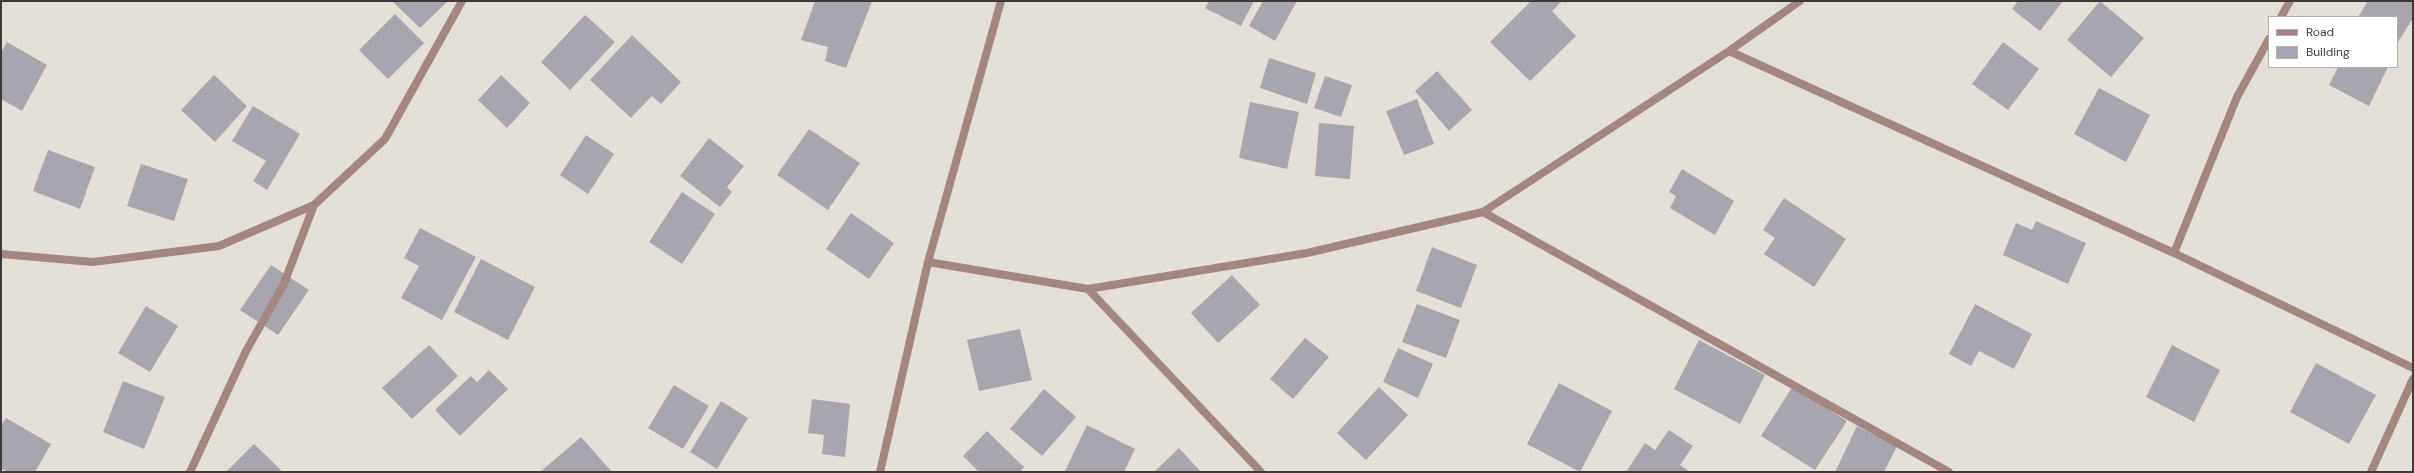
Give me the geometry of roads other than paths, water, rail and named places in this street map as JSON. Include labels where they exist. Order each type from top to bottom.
[{"type":"street","points":[[1,254],[93,262],[219,246],[314,205],[385,139],[462,1]]},
{"type":"street","points":[[880,472],[928,262],[1001,1]]},
{"type":"street","points":[[928,262],[1088,289],[1307,252],[1483,212],[1729,51],[1800,1]]},
{"type":"street","points":[[2282,16],[2290,1]]},
{"type":"street","points":[[2174,253],[2237,97],[2268,41]]},
{"type":"street","points":[[1729,51],[2174,253],[2413,368]]},
{"type":"street","points":[[190,472],[246,351],[283,286],[314,205]]},
{"type":"street","points":[[1483,212],[1938,470],[1949,472]]},
{"type":"street","points":[[1088,289],[1261,472]]},
{"type":"street","points":[[2371,472],[2413,379]]}]
